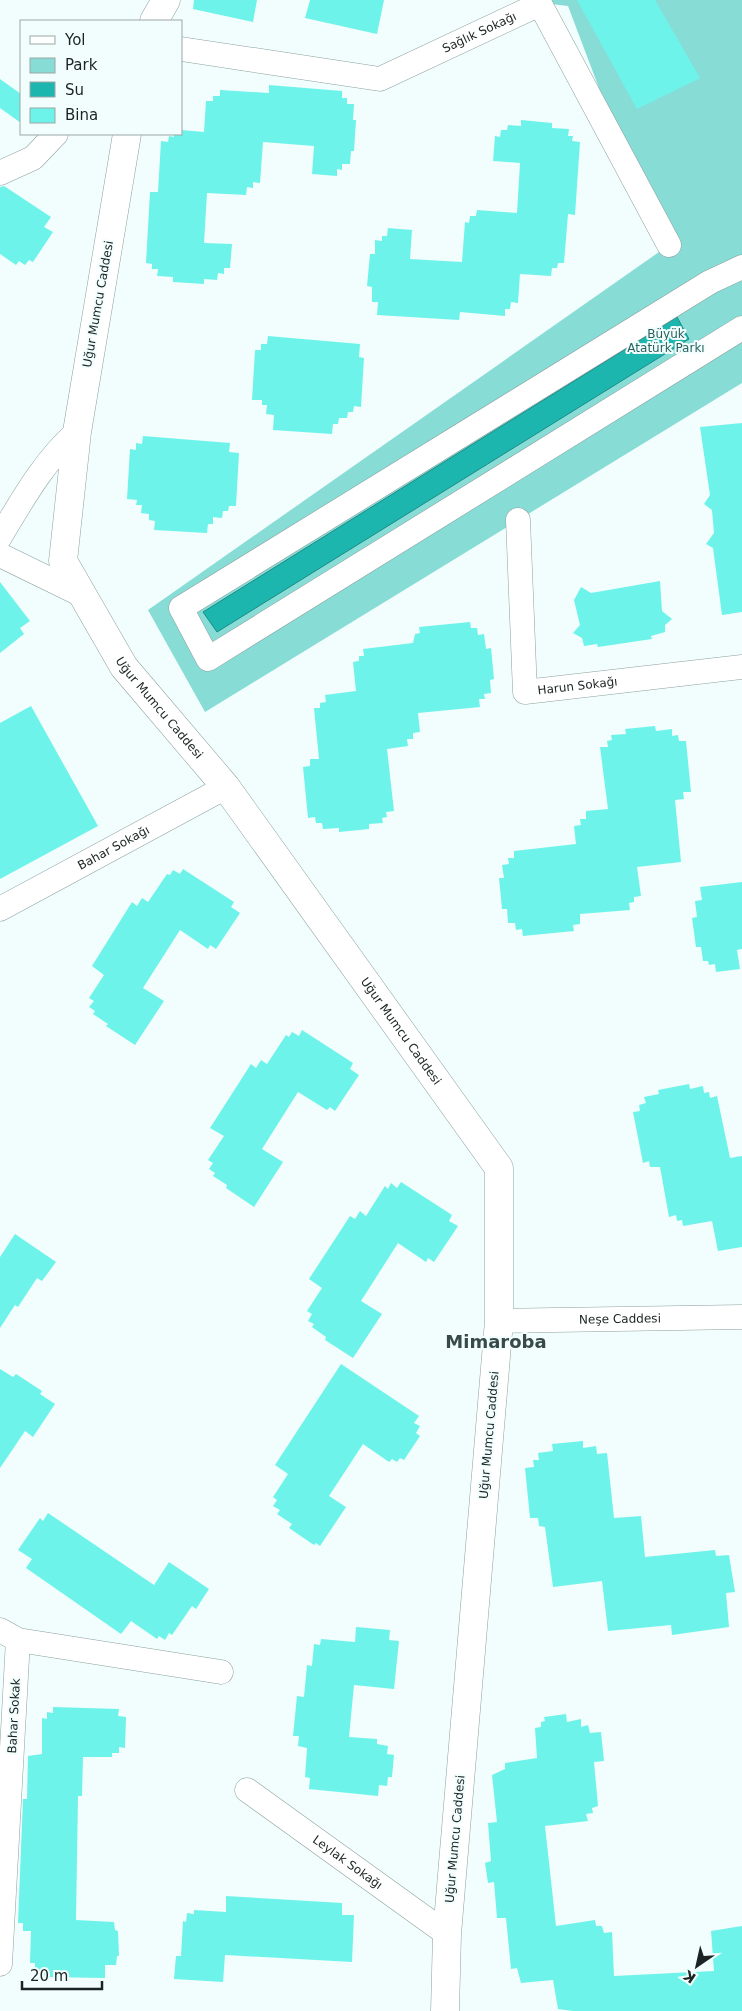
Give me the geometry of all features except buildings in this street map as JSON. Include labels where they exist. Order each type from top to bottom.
[{"type":"main road","points":[[155,20],[166,0]]},
{"type":"main road","name":"Uğur Mumcu Caddesi","points":[[127,135],[77,432],[63,561],[124,667],[226,787],[498,1168],[499,1321],[447,1934],[445,2011]]},
{"type":"street","name":"Sağlık Sokağı","points":[[182,49],[380,79],[540,4],[669,245]]},
{"type":"street","points":[[0,173],[33,158],[55,135]]},
{"type":"street","points":[[742,267],[710,282],[181,608],[208,660],[742,328]]},
{"type":"street","points":[[0,537],[23,497],[66,441],[77,432]]},
{"type":"street","name":"Harun Sokağı","points":[[518,520],[525,692],[742,667]]},
{"type":"street","points":[[0,555],[82,594]]},
{"type":"street","name":"Bahar Sokağı","points":[[0,909],[226,787]]},
{"type":"street","name":"Neşe Caddesi","points":[[499,1321],[742,1317]]},
{"type":"street","points":[[9,1635],[221,1672]]},
{"type":"street","name":"Bahar Sokak","points":[[0,1964],[9,1635]]},
{"type":"street","name":"Leylak Sokağı","points":[[247,1790],[447,1934]]},
{"type":"green space","name":"Büyük Atatürk Parkı","points":[[517,0],[742,0],[742,383],[205,712],[148,610],[669,245],[602,96],[568,6]]},
{"type":"water","points":[[677,317],[689,339],[217,632],[203,612]]},
{"type":"district","name":"Mimaroba","points":[[496,1341]]}]
